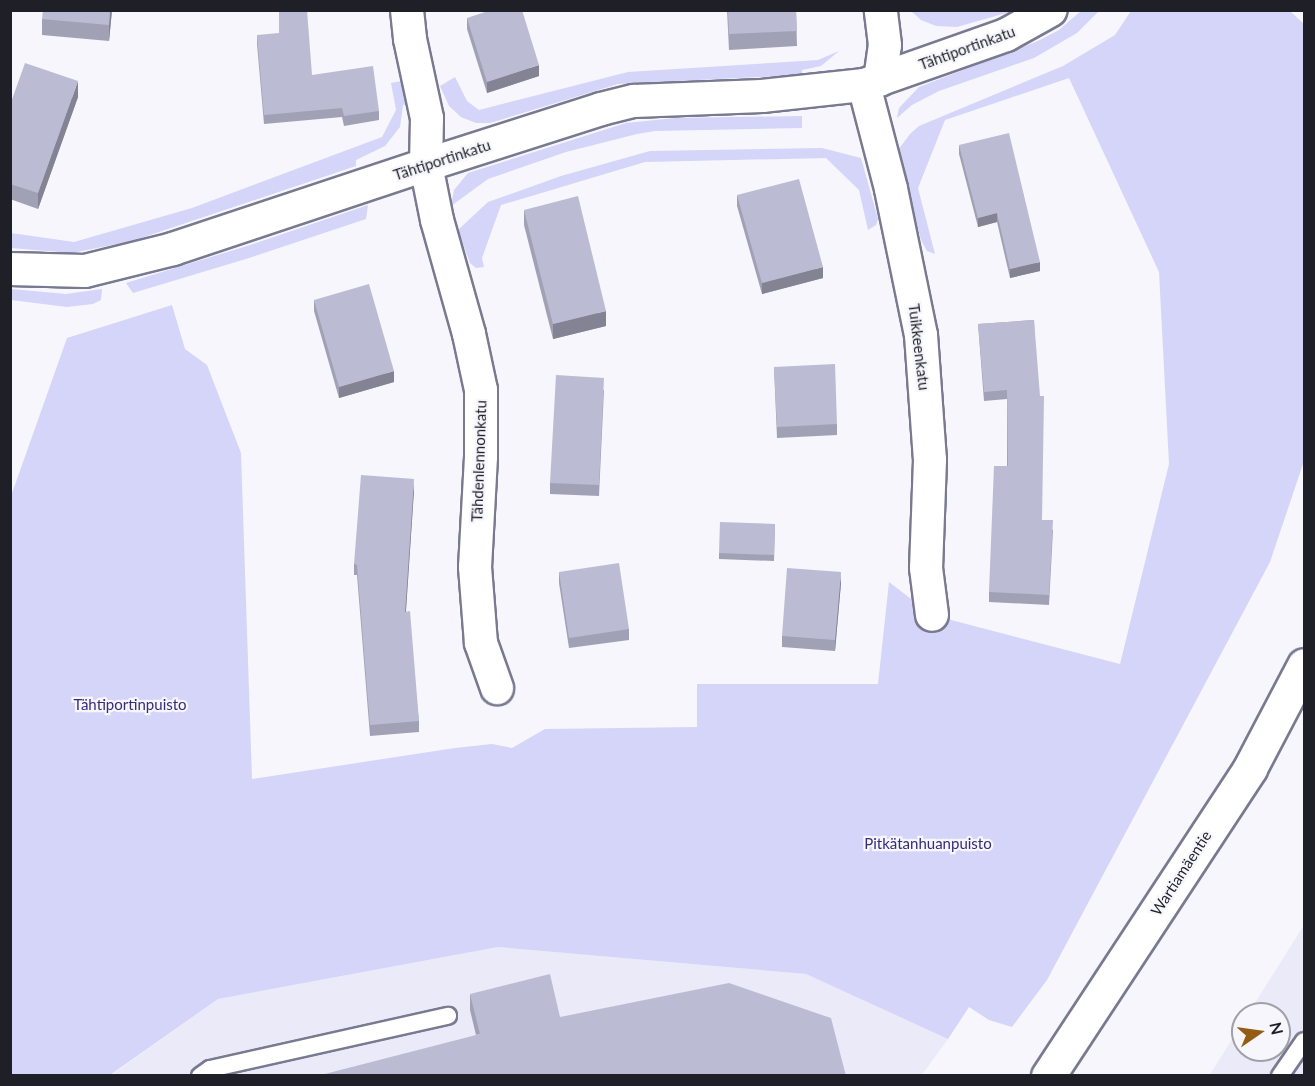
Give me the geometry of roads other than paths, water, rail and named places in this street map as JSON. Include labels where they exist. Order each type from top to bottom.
[{"type":"main road","name":"Wartiamäentie","points":[[1048,1076],[1250,768],[1305,665]]},
{"type":"street","name":"Tähdenlennonkatu","points":[[406,10],[427,118],[426,165],[437,220],[469,334],[481,390],[481,458],[475,567],[481,643],[497,688]]},
{"type":"street","points":[[872,82],[885,45],[881,10]]},
{"type":"street","name":"Tähtiportinkatu","points":[[10,269],[85,271],[173,249],[600,109],[634,101],[762,96],[872,82],[1006,35],[1051,10]]},
{"type":"street","name":"Tuikkeenkatu","points":[[872,82],[921,335],[930,460],[926,568],[932,615]]},
{"type":"lane","points":[[200,1076],[210,1069],[448,1016]]},
{"type":"lane","points":[[1280,1076],[1305,1041]]},
{"type":"park label","name":"Tähtiportinpuisto","points":[[130,705]]},
{"type":"park label","name":"Pitkätanhuanpuisto","points":[[928,844]]}]
